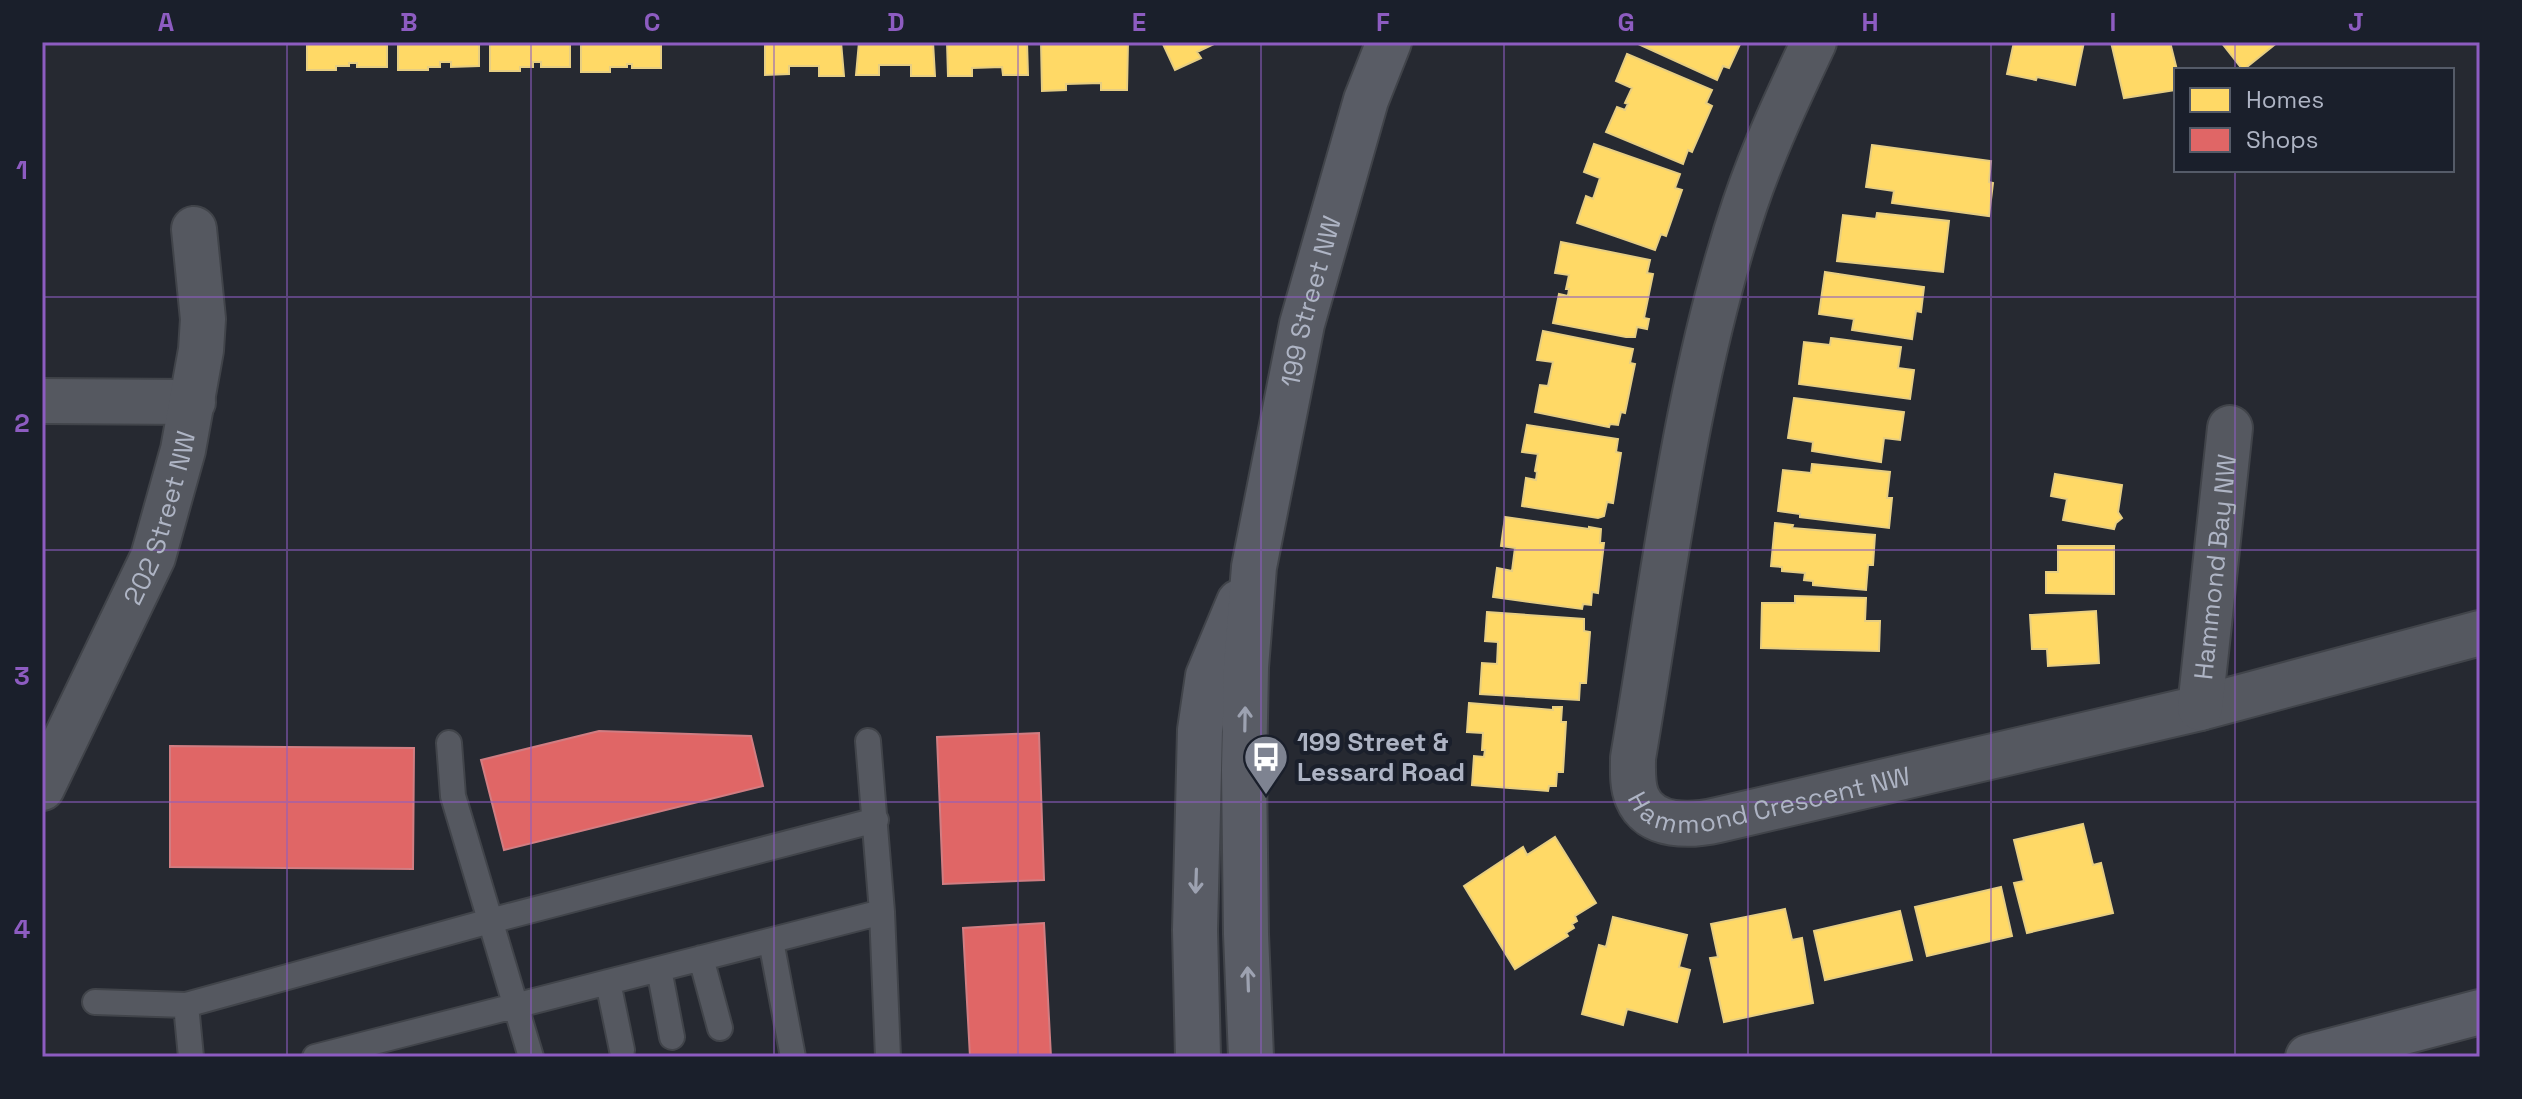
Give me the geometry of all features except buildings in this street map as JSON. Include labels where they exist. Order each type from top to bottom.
[{"type":"main road","name":"199 Street NW","points":[[1253,1053],[1244,770],[1246,667],[1254,567],[1302,324],[1366,100],[1389,42]]},
{"type":"main road","name":"199 Street NW","points":[[1198,1057],[1195,930],[1200,730],[1208,676],[1254,567]]},
{"type":"main road","points":[[2308,1057],[2480,1012]]},
{"type":"street","name":"Hammond Crescent NW","points":[[1814,42],[1785,102],[1745,205],[1707,339],[1678,487],[1633,758],[1637,800],[1651,813],[1673,824],[1698,824],[2200,708],[2480,633]]},
{"type":"street","name":"202 Street NW","points":[[42,788],[153,557],[183,450],[201,350],[203,319],[194,229]]},
{"type":"street","points":[[42,401],[193,402]]},
{"type":"street","name":"Hammond Bay NW","points":[[2200,708],[2230,428]]},
{"type":"lane","points":[[868,741],[882,912],[888,1057]]},
{"type":"lane","points":[[449,743],[453,796],[531,1057]]},
{"type":"lane","points":[[95,1002],[186,1005],[490,921],[876,820]]},
{"type":"lane","points":[[315,1057],[882,912]]},
{"type":"lane","points":[[771,941],[793,1057]]},
{"type":"lane","points":[[701,958],[720,1028]]},
{"type":"lane","points":[[659,969],[672,1037]]},
{"type":"lane","points":[[608,982],[622,1050]]},
{"type":"lane","points":[[186,1005],[191,1057]]},
{"type":"place","name":"199 Street & Lessard Road","points":[[1266,796]]}]
